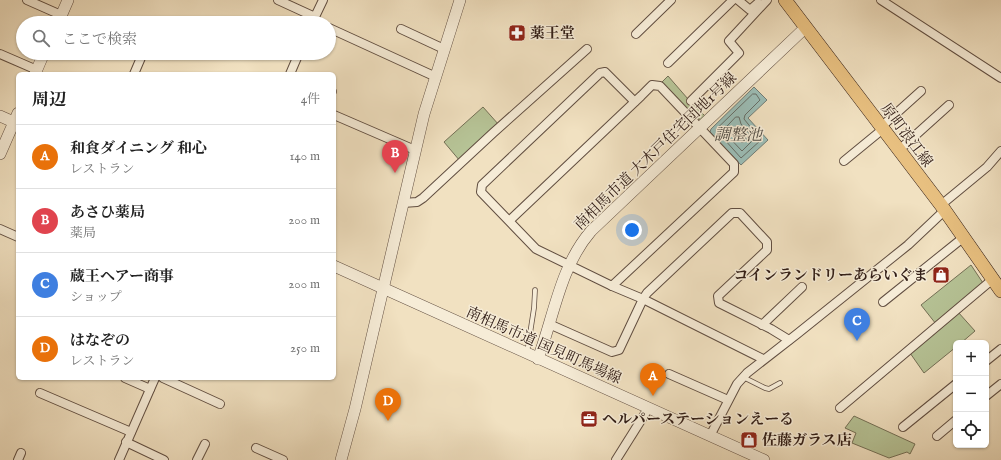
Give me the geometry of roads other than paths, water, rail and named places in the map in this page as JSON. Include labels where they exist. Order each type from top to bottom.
[{"type":"main road","name":"原町浪江線","points":[[785,0],[942,208],[959,241],[988,282],[1001,291]]},
{"type":"street","points":[[27,0],[55,16]]},
{"type":"street","points":[[61,16],[68,0]]},
{"type":"street","points":[[278,0],[306,16]]},
{"type":"street","points":[[317,16],[323,0]]},
{"type":"street","points":[[341,460],[355,409],[416,150],[444,49],[460,0]]},
{"type":"street","points":[[636,34],[671,0]]},
{"type":"street","points":[[668,63],[733,0]]},
{"type":"street","points":[[738,0],[750,10],[762,0]]},
{"type":"street","points":[[691,101],[739,53],[729,41],[767,0]]},
{"type":"street","points":[[880,0],[1001,78]]},
{"type":"street","name":"南相馬市道 大木戸住宅団地1号線","points":[[538,358],[569,265],[577,248],[591,231],[805,28]]},
{"type":"street","points":[[401,30],[444,49]]},
{"type":"street","points":[[336,31],[436,77]]},
{"type":"street","points":[[403,203],[417,202],[426,195],[492,133],[587,49]]},
{"type":"street","points":[[0,54],[36,72],[41,60]]},
{"type":"street","points":[[135,72],[140,60]]},
{"type":"street","points":[[291,72],[296,60]]},
{"type":"street","points":[[634,102],[605,72],[600,73],[482,185],[481,192],[536,249],[612,286],[643,299],[763,360]]},
{"type":"street","points":[[509,221],[652,85],[660,86],[734,164],[734,172],[612,286]]},
{"type":"street","points":[[844,160],[882,128],[921,91]]},
{"type":"street","points":[[899,150],[950,105]]},
{"type":"street","points":[[0,116],[16,120]]},
{"type":"street","points":[[336,116],[416,150]]},
{"type":"street","points":[[0,154],[16,122]]},
{"type":"street","points":[[710,436],[728,400],[743,376],[908,245],[942,208],[1001,151]]},
{"type":"street","points":[[549,324],[612,352],[619,350],[647,293],[732,213],[740,213],[767,242],[767,250],[718,296],[719,303],[789,340]]},
{"type":"street","points":[[0,229],[16,237]]},
{"type":"street","points":[[883,302],[959,241]]},
{"type":"street","name":"南相馬市道 国見町馬場線","points":[[336,267],[764,460]]},
{"type":"street","points":[[840,408],[988,282]]},
{"type":"street","points":[[762,325],[802,287]]},
{"type":"street","points":[[989,359],[1001,349]]},
{"type":"street","points":[[670,374],[728,400]]},
{"type":"street","points":[[130,380],[150,389]]},
{"type":"street","points":[[119,460],[154,380]]},
{"type":"street","points":[[167,380],[220,404]]},
{"type":"street","points":[[989,394],[1001,384]]},
{"type":"street","points":[[903,426],[953,386]]},
{"type":"street","points":[[40,393],[131,432]]},
{"type":"street","points":[[616,460],[648,408]]},
{"type":"street","points":[[937,436],[953,423]]},
{"type":"street","points":[[126,442],[164,460]]},
{"type":"street","points":[[197,460],[205,444]]},
{"type":"street","points":[[256,448],[283,460]]},
{"type":"lane","points":[[527,354],[534,308],[535,290]]},
{"type":"lane","points":[[743,376],[769,389],[780,383]]},
{"type":"water","name":"調整池","points":[[754,87],[767,100],[748,118],[768,140],[741,165],[710,132],[711,129]]},
{"type":"place","name":"薬王堂","points":[[517,33]]},
{"type":"place","name":"あさひ薬局","points":[[395,173]]},
{"type":"place","name":"コインランドリーあらいぐま","points":[[941,275]]},
{"type":"place","name":"蔵王ヘアー商事","points":[[857,341]]},
{"type":"place","name":"和食ダイニング 和心","points":[[653,396]]},
{"type":"place","name":"ヘルパーステーションえーる","points":[[589,419]]},
{"type":"place","name":"はなぞの","points":[[388,421]]},
{"type":"place","name":"佐藤ガラス店","points":[[749,440]]}]
